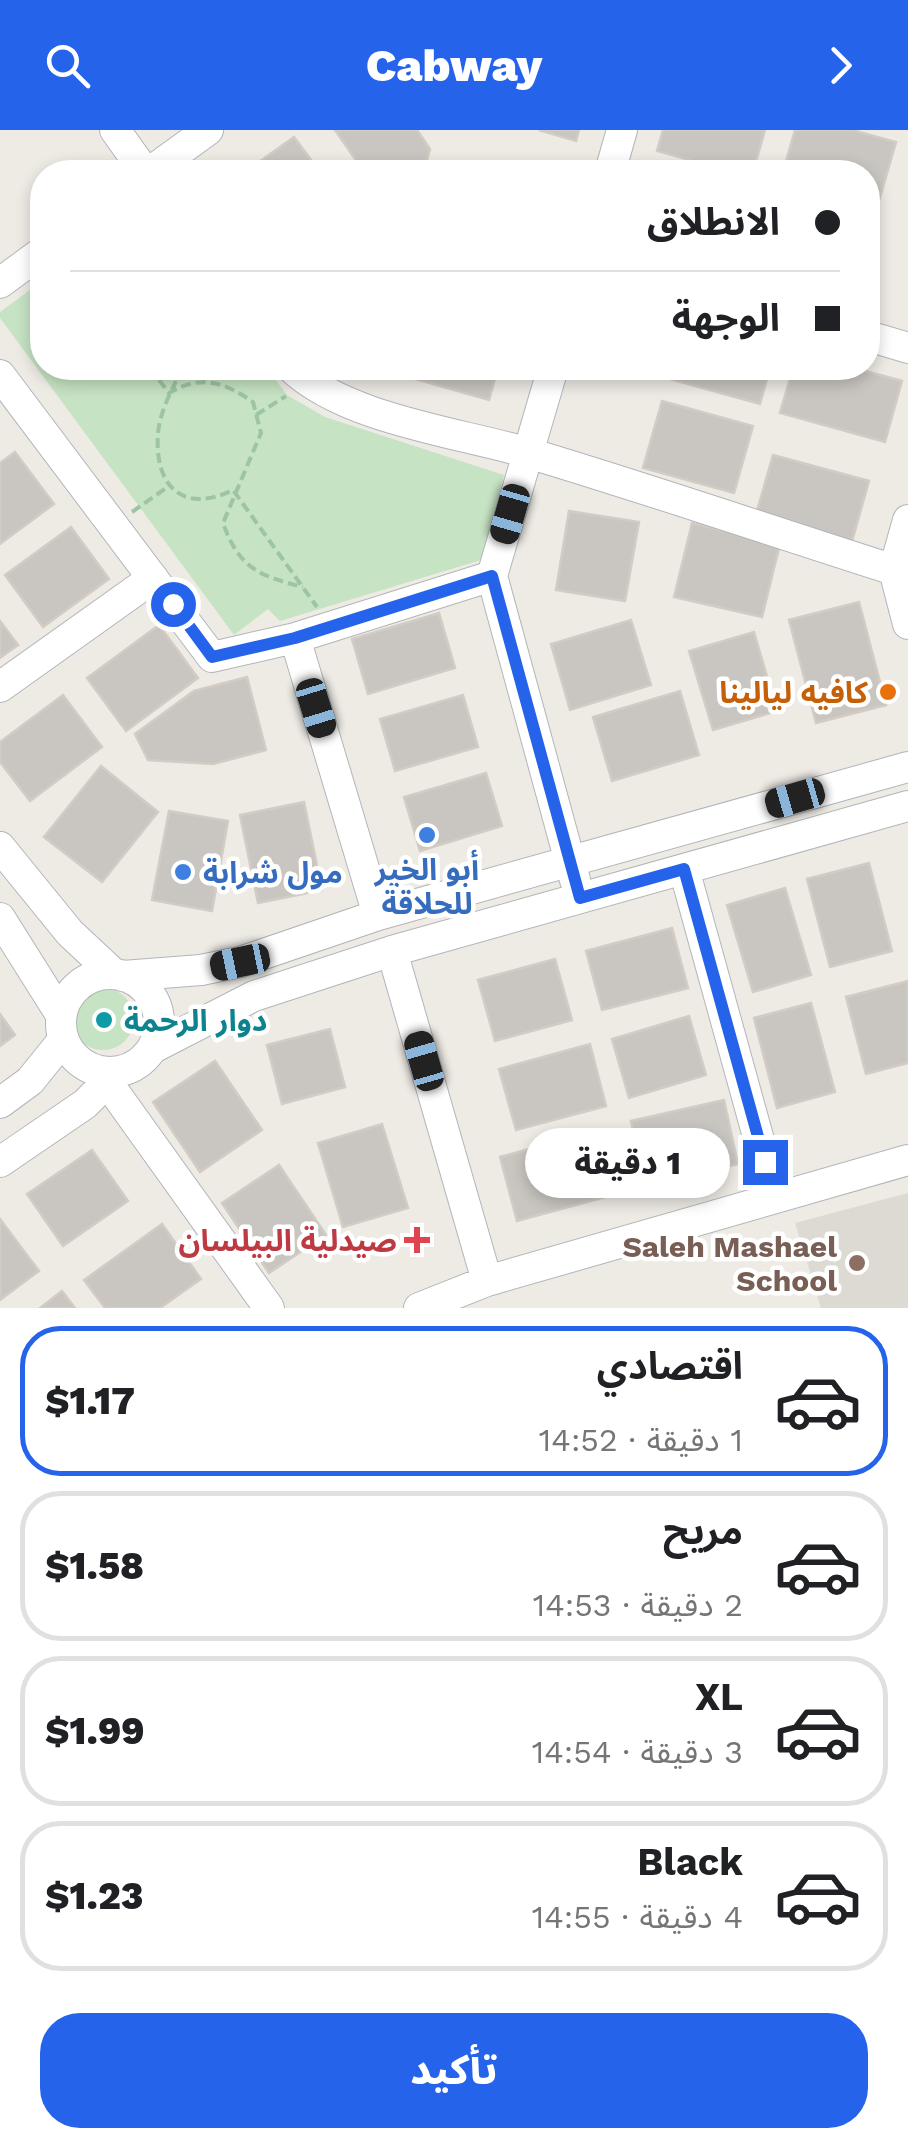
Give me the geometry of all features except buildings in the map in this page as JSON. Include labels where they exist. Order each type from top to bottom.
[{"type":"street","points":[[115,130],[139,160]]},
{"type":"street","points":[[165,160],[208,130]]},
{"type":"street","points":[[613,160],[622,130]]},
{"type":"street","points":[[0,283],[30,261]]},
{"type":"street","points":[[880,340],[908,348]]},
{"type":"street","points":[[0,375],[212,657],[295,638],[492,576]]},
{"type":"street","points":[[309,380],[347,402],[528,453],[894,570]]},
{"type":"street","points":[[549,380],[492,576],[580,898]]},
{"type":"street","points":[[908,520],[894,570],[908,624]]},
{"type":"street","points":[[0,688],[153,578]]},
{"type":"street","points":[[295,638],[378,915]]},
{"type":"street","points":[[0,1103],[30,1081],[62,1027],[80,984],[118,975],[202,970],[240,962],[378,915],[908,767]]},
{"type":"street","points":[[153,1048],[254,996],[392,951],[908,806]]},
{"type":"street","points":[[0,847],[70,933],[118,975],[137,982],[156,1004],[159,1019],[153,1048],[144,1060],[108,1077],[0,1162]]},
{"type":"street","points":[[684,869],[775,1198]]},
{"type":"street","points":[[0,918],[62,1027],[71,1054],[108,1077],[269,1308]]},
{"type":"street","points":[[392,951],[487,1282]]},
{"type":"street","points":[[419,1308],[487,1282],[908,1160]]},
{"type":"path","points":[[159,380],[169,394]]},
{"type":"path","points":[[177,380],[158,432],[160,464],[169,486],[186,500],[208,502],[233,490]]},
{"type":"path","points":[[256,415],[294,380]]},
{"type":"path","points":[[169,394],[190,381],[226,384],[253,402],[261,432],[233,490],[223,522],[233,550],[262,576],[303,587]]},
{"type":"path","points":[[114,525],[169,486]]},
{"type":"path","points":[[233,490],[332,627]]},
{"type":"shaded area","name":"Saleh Mashael School","points":[[908,1193],[908,1308],[821,1308],[795,1223]]},
{"type":"green space","points":[[30,290],[30,359],[0,318],[0,312]]},
{"type":"green space","points":[[46,380],[276,380],[287,395],[325,417],[504,475],[481,560],[280,621],[268,609],[234,635]]},
{"type":"green space","points":[[103,988],[125,997],[134,1019],[125,1041],[103,1050],[81,1041],[72,1019],[81,997]]},
{"type":"place","name":"كافيه ليالينا","points":[[888,692]]},
{"type":"place","name":"أبو الخير للحلاقة","points":[[427,835]]},
{"type":"place","name":"مول شرابة","points":[[183,872]]},
{"type":"place","name":"دوار الرحمة","points":[[104,1020]]},
{"type":"place","name":"صيدلية البيلسان","points":[[417,1240]]},
{"type":"place","name":"Saleh Mashael School","points":[[857,1263]]},
{"type":"route","points":[[173,604],[212,657],[295,638],[492,576],[580,898],[684,869],[765,1162]]}]
